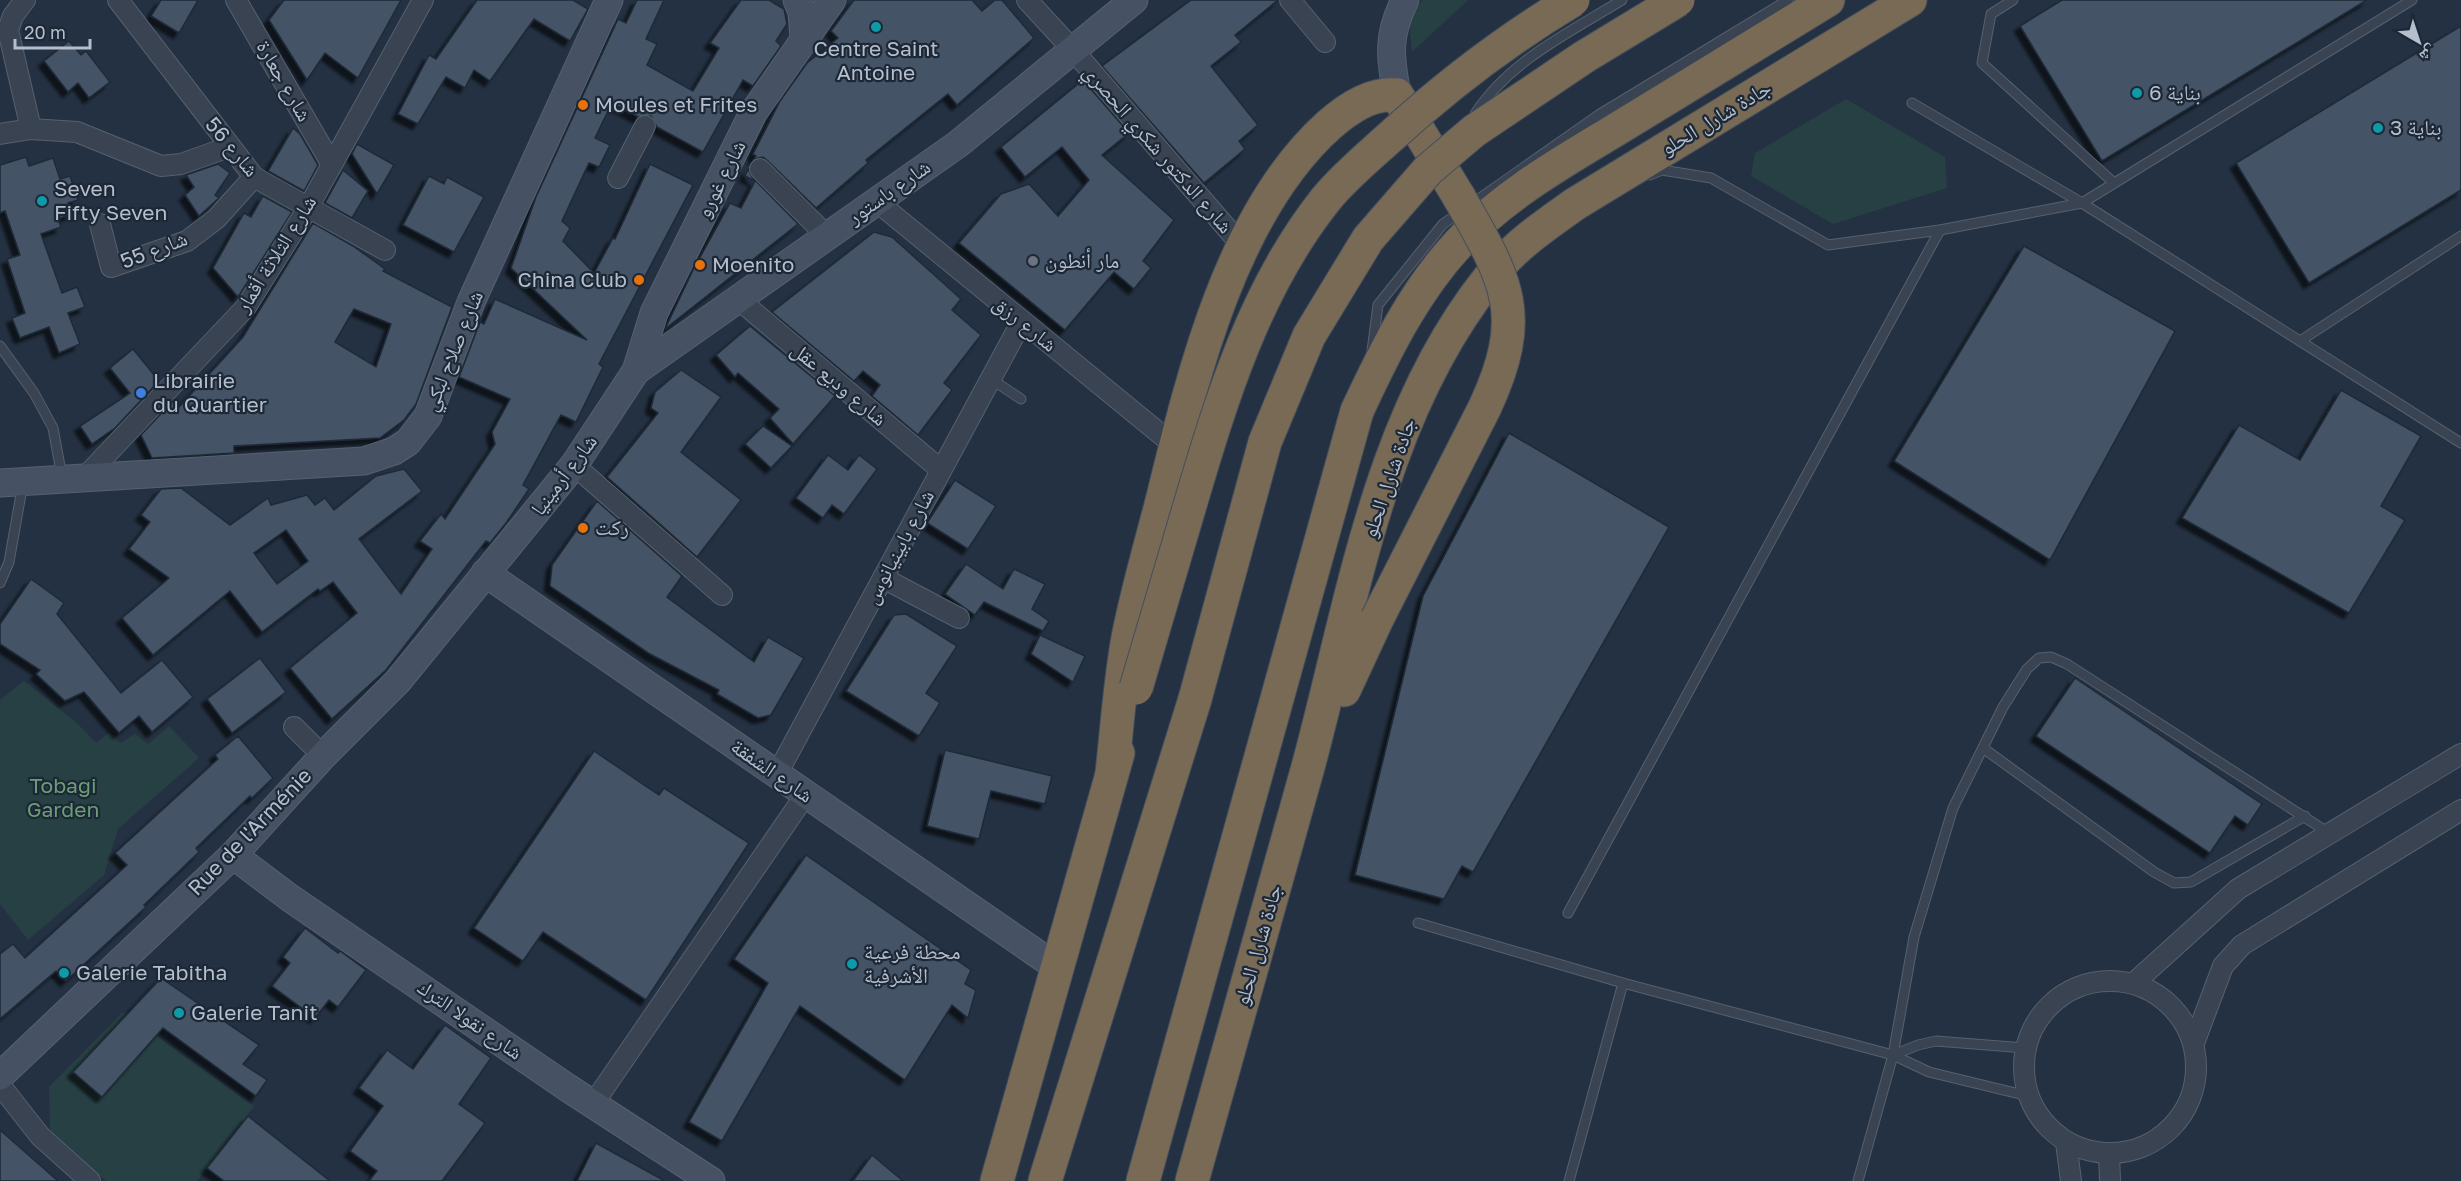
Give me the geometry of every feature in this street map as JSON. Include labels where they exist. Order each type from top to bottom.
[{"type":"highway","points":[[998,1181],[1112,773],[1207,448],[1241,347],[1257,309],[1299,239],[1335,190],[1442,90],[1488,56],[1573,0]]},
{"type":"highway","points":[[1045,1181],[1195,699],[1265,442],[1309,336],[1368,239],[1428,170],[1474,131],[1584,57],[1678,0]]},
{"type":"highway","name":"جادة شارل الحلو","points":[[1143,1181],[1357,411],[1389,344],[1421,291],[1460,242],[1496,208],[1551,170],[1828,0]]},
{"type":"highway","name":"جادة شارل الحلو","points":[[1192,1181],[1309,765],[1377,500],[1410,415],[1441,350],[1490,276],[1524,241],[1575,204],[1910,0]]},
{"type":"highway","points":[[1112,773],[1128,638],[1175,446],[1202,350],[1244,248],[1272,192],[1310,142],[1342,114],[1367,99],[1387,94],[1397,95],[1458,183],[1490,251],[1510,314],[1507,351],[1485,407],[1377,619],[1309,765]]},
{"type":"street","points":[[25,0],[12,15],[8,30],[31,129]]},
{"type":"street","name":"شارع 56","points":[[118,0],[254,177],[385,250]]},
{"type":"street","name":"شارع جعارة","points":[[236,0],[331,163]]},
{"type":"street","name":"شارع الثلاثة أقمار","points":[[74,478],[246,307],[308,208],[423,0]]},
{"type":"street","name":"شارع صلاح لبكي","points":[[11,483],[352,462],[379,457],[408,442],[428,416],[471,302],[609,0]]},
{"type":"street","points":[[797,0],[802,12],[804,37]]},
{"type":"street","name":"شارع غورو","points":[[636,371],[654,313],[753,113],[832,0]]},
{"type":"street","name":"شارع الدكتور شكري الحصري","points":[[1027,0],[1244,248]]},
{"type":"street","name":"شارع باستور","points":[[636,371],[958,144],[1134,0]]},
{"type":"street","points":[[1290,0],[1325,42]]},
{"type":"street","points":[[1397,95],[1390,58],[1390,44],[1404,0]]},
{"type":"street","points":[[618,178],[645,126]]},
{"type":"street","points":[[0,134],[31,129],[77,132],[161,166],[181,164],[229,147]]},
{"type":"street","points":[[760,169],[826,235]]},
{"type":"street","name":"شارع 55","points":[[100,224],[111,267],[187,240],[216,219],[254,177]]},
{"type":"street","name":"شارع رزق","points":[[876,201],[1175,446]]},
{"type":"street","name":"شارع وديع عقل","points":[[737,298],[941,470]]},
{"type":"street","points":[[654,313],[657,327],[663,335],[682,337]]},
{"type":"street","name":"شارع بابينيانوس","points":[[777,774],[1022,321]]},
{"type":"street","name":"شارع أرمينيا","points":[[486,573],[574,465],[636,371]]},
{"type":"street","points":[[574,465],[722,595]]},
{"type":"street","name":"Rue de l'Arménie","points":[[0,1076],[233,855],[323,756],[398,681],[486,573]]},
{"type":"street","name":"شارع الشفقة","points":[[486,573],[1058,968]]},
{"type":"street","points":[[883,578],[959,618]]},
{"type":"street","points":[[294,727],[323,756]]},
{"type":"street","points":[[2134,983],[2175,949],[2238,889],[2461,754]]},
{"type":"street","points":[[593,1104],[806,794]]},
{"type":"street","points":[[2194,1043],[2223,966],[2242,945],[2461,810]]},
{"type":"street","name":"شارع نقولا الترك","points":[[233,855],[290,898],[593,1104],[711,1181]]},
{"type":"street","points":[[2106,980],[2134,983],[2160,996],[2181,1016],[2194,1043],[2197,1067],[2194,1090],[2184,1112],[2165,1135],[2139,1149],[2109,1154],[2087,1151],[2066,1142],[2043,1122],[2028,1096],[2023,1072],[2025,1048],[2036,1022],[2054,1000],[2078,986],[2106,980]]},
{"type":"street","points":[[0,1085],[40,1136],[90,1181]]},
{"type":"street","points":[[2066,1142],[2071,1181]]},
{"type":"street","points":[[2109,1154],[2110,1181]]},
{"type":"lane","points":[[1457,157],[1463,138],[1477,111],[1508,76],[1534,55],[1622,0]]},
{"type":"lane","points":[[1366,391],[1378,305],[1443,224],[1600,114],[1788,0]]},
{"type":"lane","points":[[2013,0],[1991,14],[1982,63],[2114,183]]},
{"type":"lane","points":[[1641,179],[1662,170],[1711,178],[1828,245],[1940,230],[2082,203],[2412,0]]},
{"type":"lane","points":[[1912,103],[2082,203],[2461,443]]},
{"type":"lane","points":[[1575,204],[1630,183]]},
{"type":"lane","points":[[1568,913],[1940,230]]},
{"type":"lane","points":[[2300,341],[2461,236]]},
{"type":"lane","points":[[0,346],[34,393],[53,428],[74,478]]},
{"type":"lane","points":[[990,379],[1021,399]]},
{"type":"lane","points":[[0,583],[9,562],[11,483]]},
{"type":"lane","points":[[1858,1181],[1893,1055],[1914,937],[1953,808],[2003,707],[2027,669],[2038,658],[2051,657],[2067,664],[2330,833]]},
{"type":"lane","points":[[1983,747],[2154,872],[2174,883],[2191,882],[2305,816]]},
{"type":"lane","points":[[1418,923],[1623,982],[1893,1055],[1929,1072],[2028,1096]]},
{"type":"lane","points":[[1569,1181],[1623,982]]},
{"type":"lane","points":[[1893,1055],[1936,1041],[2025,1048]]},
{"type":"green space","points":[[1422,0],[1468,0],[1412,52],[1409,24]]},
{"type":"green space","points":[[1846,99],[1945,157],[1947,188],[1833,224],[1751,176],[1755,153]]},
{"type":"green space","name":"Tobagi Garden","points":[[24,681],[77,723],[96,743],[110,732],[120,743],[135,734],[148,744],[169,726],[199,758],[118,829],[104,875],[28,940],[0,904],[0,700]]},
{"type":"green space","points":[[123,1012],[254,1106],[197,1181],[106,1181],[50,1130],[49,1087]]},
{"type":"building","points":[[161,0],[198,0],[179,33],[151,16]]},
{"type":"building","points":[[284,0],[401,0],[358,78],[325,53],[307,80],[269,20]]},
{"type":"building","points":[[477,0],[573,0],[588,9],[570,41],[534,19],[490,81],[474,70],[465,88],[446,77],[418,124],[398,114],[429,55],[436,59]]},
{"type":"building","points":[[637,0],[664,0],[646,39],[657,44],[647,65],[693,91],[719,48],[710,43],[741,0],[769,0],[784,9],[787,24],[776,41],[781,46],[753,86],[743,80],[703,152],[657,127],[651,116],[638,117],[612,103],[595,138],[610,145],[599,167],[589,163],[562,221],[570,228],[563,241],[594,273],[613,238],[615,239],[650,164],[693,185],[599,364],[603,367],[576,422],[561,415],[523,485],[529,489],[506,523],[490,543],[486,541],[386,670],[332,719],[290,668],[357,613],[333,582],[320,591],[318,589],[262,632],[230,591],[153,655],[122,618],[169,578],[129,549],[150,522],[141,515],[161,489],[181,488],[230,525],[268,498],[271,505],[307,495],[315,505],[325,498],[334,510],[376,476],[404,469],[422,491],[359,539],[401,594],[432,549],[420,541],[441,514],[445,519],[495,444],[492,432],[510,399],[459,377],[480,322],[484,324],[495,299],[587,340],[511,268],[536,197],[618,19],[626,23]],"holes":[[[286,530],[308,561],[277,584],[254,553]]]},
{"type":"building","points":[[854,0],[972,0],[982,11],[995,0],[1002,0],[1034,38],[957,105],[948,94],[866,160],[868,163],[816,208],[768,161],[763,157],[754,159],[756,156],[753,154],[780,101],[807,63],[838,38],[831,31]]},
{"type":"building","points":[[1191,0],[1278,0],[1235,35],[1241,42],[1211,66],[1258,125],[1239,141],[1245,149],[1204,183],[1102,66]]},
{"type":"building","name":"بناية 6","points":[[2062,0],[2367,0],[2102,161],[2020,26]]},
{"type":"building","name":"بناية 3","points":[[2461,26],[2461,190],[2309,283],[2236,163]]},
{"type":"building","points":[[69,41],[81,55],[86,51],[110,82],[89,98],[78,83],[68,92],[44,61]]},
{"type":"building","points":[[1083,80],[1129,133],[1102,155],[1174,220],[1143,261],[1151,268],[1134,289],[1114,272],[1065,330],[959,243],[1001,194],[1029,184],[1058,216],[1089,180],[1062,147],[1025,177],[1001,147]]},
{"type":"building","points":[[293,128],[300,134],[318,165],[304,191],[268,171]]},
{"type":"building","points":[[357,144],[394,165],[377,194],[352,154]]},
{"type":"building","points":[[26,157],[29,166],[53,158],[60,179],[70,176],[78,200],[68,203],[71,214],[58,219],[61,227],[41,234],[62,293],[77,287],[85,307],[68,313],[80,344],[59,353],[49,327],[20,338],[12,318],[25,313],[7,259],[20,255],[5,211],[0,213],[0,165]]},
{"type":"building","points":[[218,164],[230,173],[215,195],[219,198],[199,216],[185,195],[194,187],[186,175]]},
{"type":"building","points":[[748,169],[752,177],[798,224],[665,329],[693,270],[730,203],[741,208],[755,181],[745,176]]},
{"type":"building","points":[[343,170],[368,191],[352,218],[325,203]]},
{"type":"building","points":[[429,176],[444,184],[447,177],[484,197],[454,252],[403,225]]},
{"type":"building","points":[[263,196],[292,212],[238,297],[213,268],[244,213],[251,217]]},
{"type":"building","points":[[313,223],[353,246],[385,269],[383,271],[452,307],[416,404],[404,420],[380,438],[234,446],[234,453],[152,458],[141,435],[174,400],[179,407],[243,337]],"holes":[[[354,309],[391,324],[376,367],[335,342]]]},
{"type":"building","points":[[874,232],[892,237],[961,299],[952,310],[981,335],[944,383],[952,390],[918,435],[872,396],[880,385],[863,371],[854,381],[772,312]]},
{"type":"building","points":[[2024,246],[2175,331],[2050,560],[1894,461]]},
{"type":"building","points":[[750,326],[835,396],[793,444],[770,418],[779,409],[738,373],[735,377],[716,355]]},
{"type":"building","points":[[133,349],[159,381],[115,428],[92,444],[80,426],[130,393],[110,368]]},
{"type":"building","points":[[681,370],[721,397],[681,452],[741,500],[697,557],[607,477],[658,413],[651,408],[655,392]]},
{"type":"building","points":[[2341,390],[2421,436],[2381,506],[2405,520],[2349,613],[2182,518],[2239,425],[2300,460]]},
{"type":"building","points":[[763,426],[792,446],[771,468],[745,444]]},
{"type":"building","points":[[1509,433],[1669,527],[1473,872],[1462,866],[1444,899],[1355,875],[1423,596]]},
{"type":"building","points":[[828,455],[848,470],[859,455],[877,469],[844,514],[832,505],[823,518],[796,498]]},
{"type":"building","points":[[955,480],[996,506],[968,549],[927,523]]},
{"type":"building","points":[[597,501],[682,576],[667,597],[754,662],[768,637],[804,658],[771,715],[758,718],[717,694],[719,690],[650,654],[550,586],[552,565]]},
{"type":"building","points":[[966,564],[1003,589],[1014,569],[1045,584],[1032,609],[1049,621],[1043,631],[984,602],[975,615],[945,594]]},
{"type":"building","points":[[31,579],[64,603],[57,614],[121,693],[162,660],[193,697],[152,732],[139,716],[119,733],[84,692],[65,701],[36,674],[40,670],[0,644],[0,624]]},
{"type":"building","points":[[906,614],[957,646],[926,693],[940,703],[919,736],[846,691],[894,615]]},
{"type":"building","points":[[1040,635],[1085,656],[1073,682],[1031,654]]},
{"type":"building","points":[[260,658],[286,692],[232,733],[207,699]]},
{"type":"building","points":[[2075,678],[2262,804],[2248,825],[2235,816],[2210,853],[2036,736]]},
{"type":"building","points":[[238,736],[273,778],[252,798],[250,796],[196,848],[199,852],[144,905],[146,907],[66,981],[56,971],[0,1019],[0,954],[13,944],[25,958],[127,865],[115,853],[218,759],[215,755]]},
{"type":"building","points":[[945,750],[1052,776],[1045,804],[991,791],[979,839],[927,826]]},
{"type":"building","points":[[594,751],[659,795],[664,788],[749,843],[646,1000],[543,932],[523,961],[474,928]]},
{"type":"building","name":"محطة فرعية الأشرفية","points":[[806,855],[971,970],[965,984],[976,990],[968,1018],[952,1005],[905,1080],[800,1006],[722,1141],[689,1122],[768,983],[734,959]]},
{"type":"building","points":[[305,928],[338,953],[340,951],[366,970],[338,1007],[329,1000],[315,1018],[272,986],[290,963],[283,957]]},
{"type":"building","points":[[161,978],[259,1045],[243,1064],[267,1080],[256,1096],[163,1028],[102,1097],[73,1072]]},
{"type":"building","points":[[445,1025],[491,1058],[459,1104],[485,1123],[442,1181],[369,1181],[377,1171],[350,1151],[383,1106],[359,1088],[387,1050],[413,1069]]},
{"type":"building","points":[[248,1116],[330,1181],[224,1181],[207,1168]]},
{"type":"building","points":[[0,1130],[33,1159],[58,1181],[0,1181]]},
{"type":"building","points":[[596,1143],[665,1181],[577,1181]]},
{"type":"building","points":[[872,1155],[903,1181],[853,1181]]},
{"type":"place","name":"Centre Saint Antoine","points":[[876,27]]},
{"type":"place","name":"بناية 6","points":[[2137,93]]},
{"type":"place","name":"Moules et Frites","points":[[583,105]]},
{"type":"place","name":"بناية 3","points":[[2378,128]]},
{"type":"place","name":"Seven Fifty Seven","points":[[42,201]]},
{"type":"place","name":"مار أنطون","points":[[1033,261]]},
{"type":"place","name":"Moenito","points":[[700,265]]},
{"type":"place","name":"China Club","points":[[639,280]]},
{"type":"place","name":"Librairie du Quartier","points":[[141,393]]},
{"type":"place","name":"ركت","points":[[583,528]]},
{"type":"place","name":"محطة فرعية الأشرفية","points":[[852,964]]},
{"type":"place","name":"Galerie Tabitha","points":[[64,973]]},
{"type":"place","name":"Galerie Tanit","points":[[179,1013]]}]
